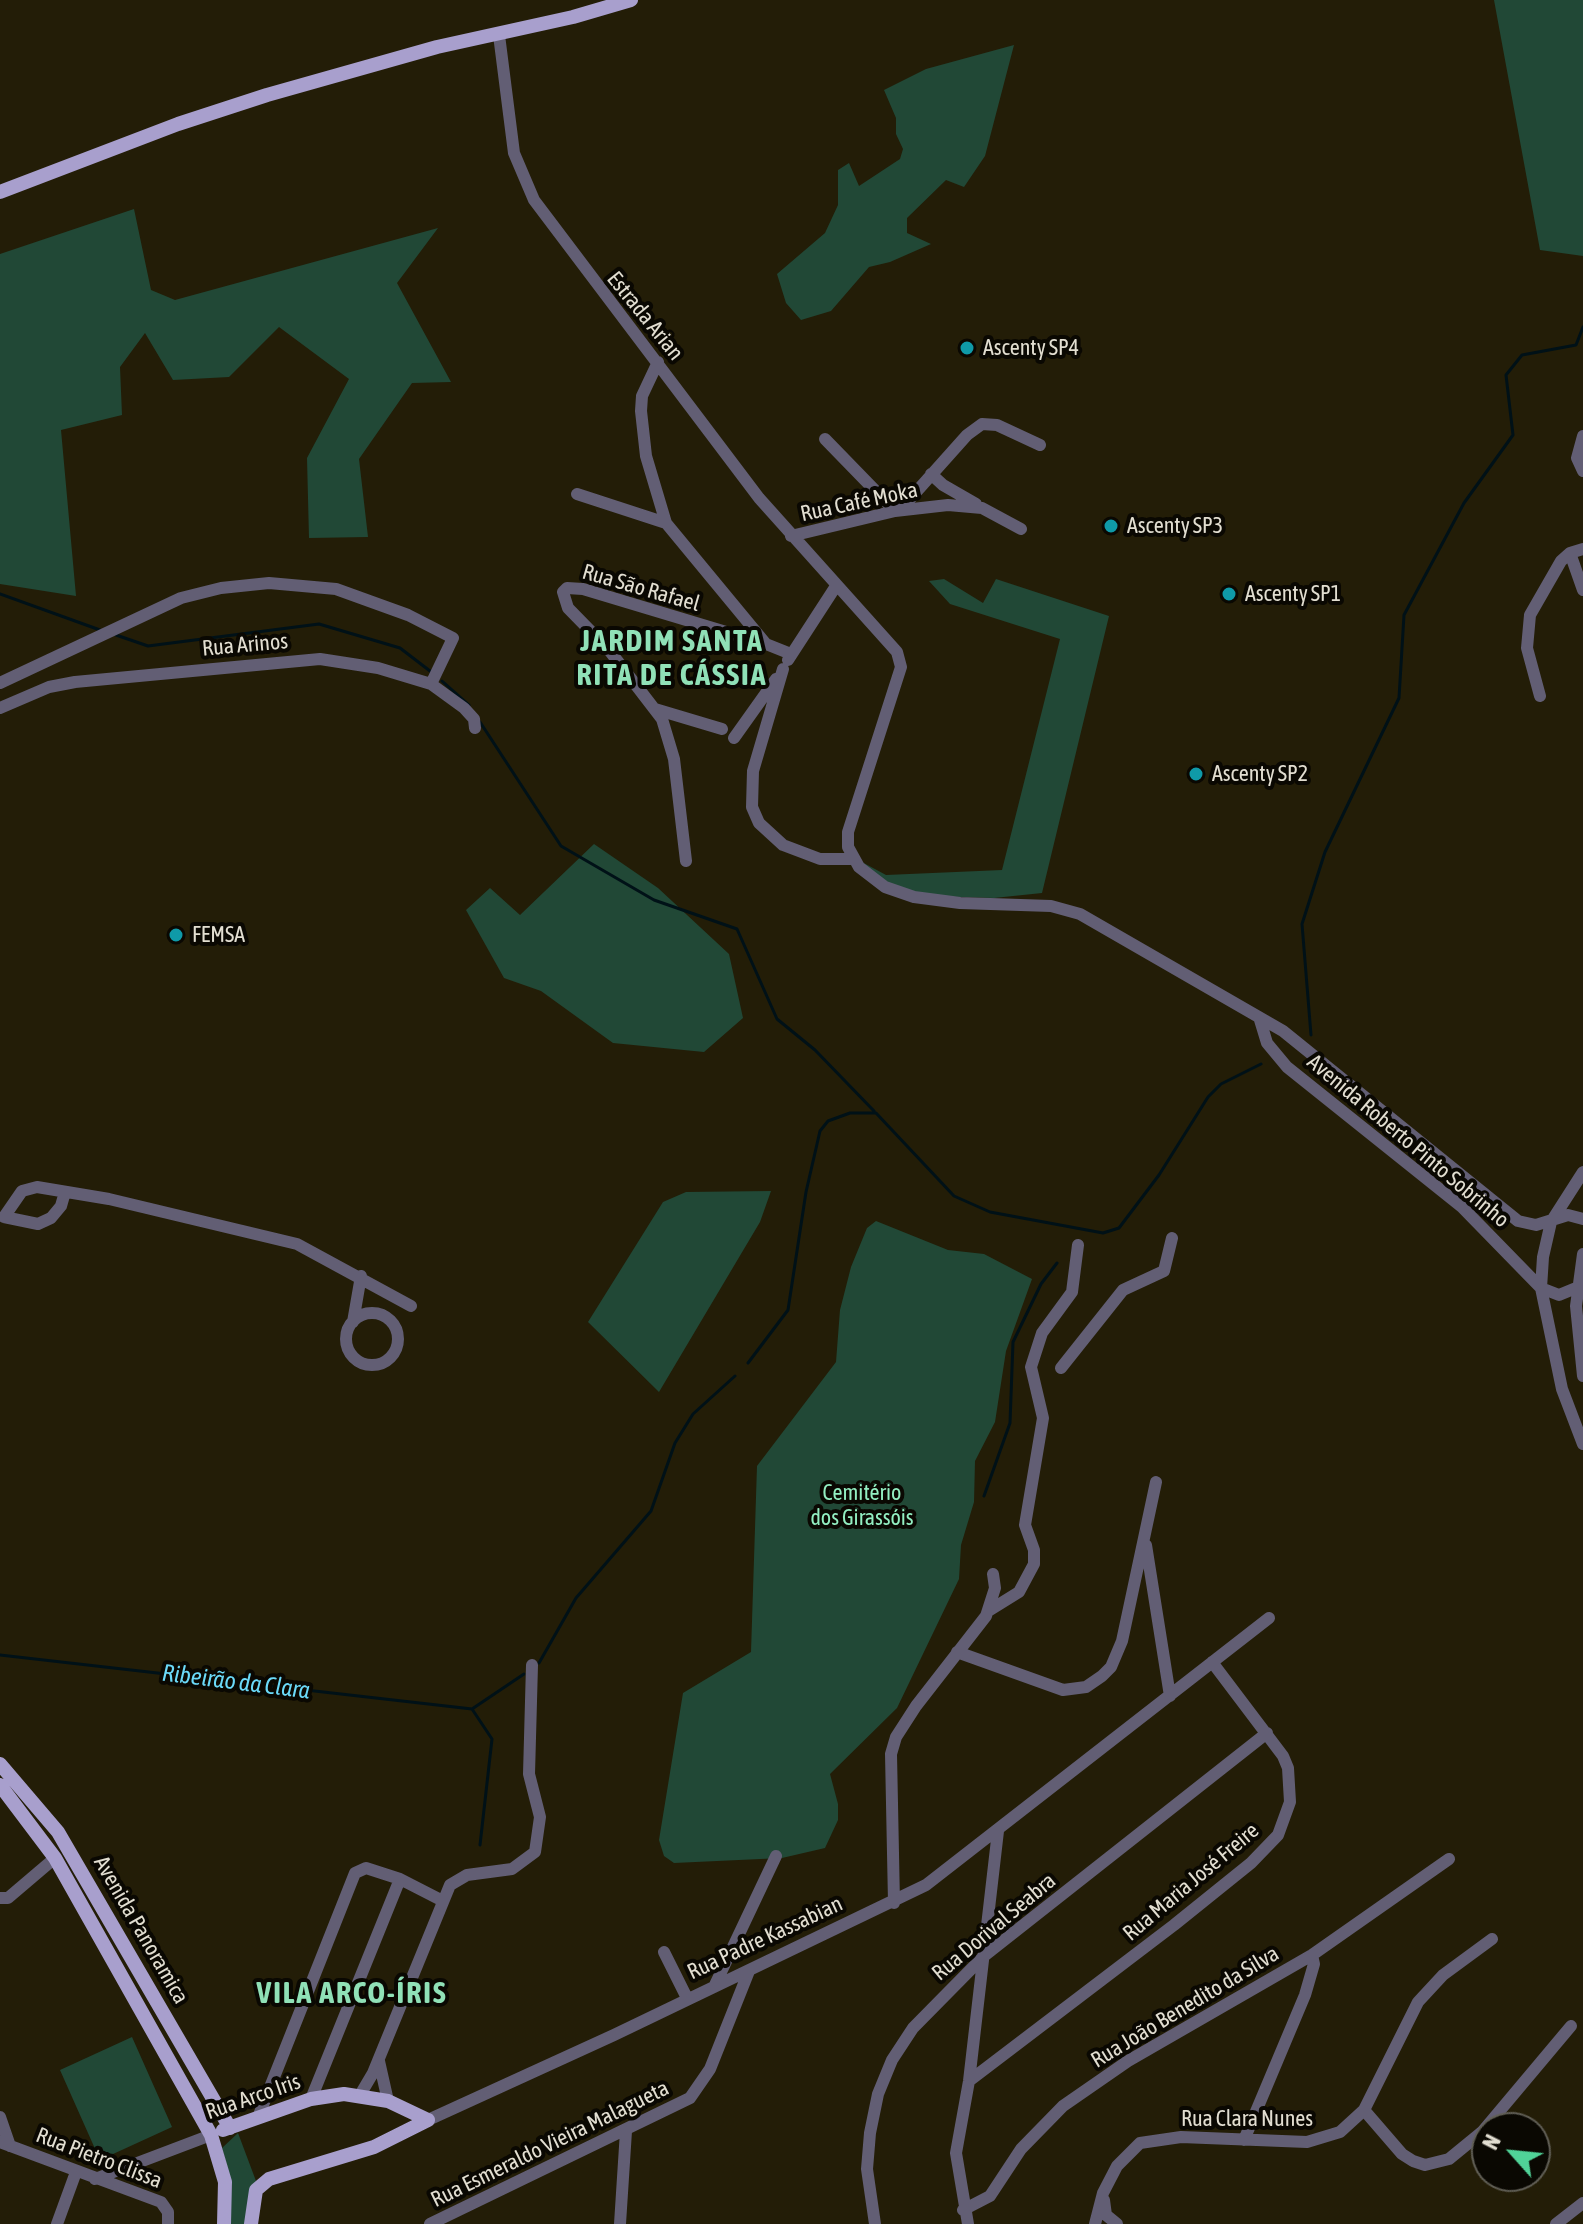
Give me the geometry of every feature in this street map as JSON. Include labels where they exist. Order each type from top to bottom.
[{"type":"main road","points":[[0,192],[178,124],[262,96],[437,47],[499,35],[631,0]]},
{"type":"main road","name":"Avenida Panoramica","points":[[0,1764],[58,1832],[230,2128]]},
{"type":"main road","name":"Avenida Panoramica","points":[[0,1785],[55,1858],[211,2135],[226,2186],[224,2224]]},
{"type":"main road","name":"Rua Arco Iris","points":[[211,2135],[259,2115],[311,2099],[360,2095],[388,2101],[428,2120]]},
{"type":"main road","name":"Rua Padre Kassabian","points":[[251,2224],[256,2190],[269,2179],[374,2147],[428,2120]]},
{"type":"street","name":"Estrada Arian","points":[[499,35],[514,153],[522,177],[553,229],[658,362],[731,462],[836,586]]},
{"type":"street","points":[[658,362],[642,396],[642,421],[649,470],[666,523],[766,644],[791,654]]},
{"type":"street","points":[[825,439],[897,511],[982,424],[997,425],[1040,445]]},
{"type":"street","points":[[1583,436],[1577,458],[1583,471]]},
{"type":"street","name":"Rua Café Moka","points":[[931,474],[943,485],[1021,529]]},
{"type":"street","points":[[577,494],[666,523]]},
{"type":"street","name":"Rua Café Moka","points":[[791,536],[897,511],[948,505],[982,508]]},
{"type":"street","points":[[1540,696],[1527,648],[1527,630],[1547,583],[1570,553],[1583,549]]},
{"type":"street","points":[[1570,553],[1583,590]]},
{"type":"street","points":[[0,683],[181,598],[239,585],[301,584],[336,589],[408,615],[453,638],[431,684]]},
{"type":"street","points":[[734,738],[836,586],[882,634],[901,659],[848,832],[853,859],[820,859],[783,845],[759,823],[752,807],[753,771],[783,669]]},
{"type":"street","name":"Rua São Rafael","points":[[655,709],[609,650],[563,602],[563,592],[567,588],[583,589],[766,644]]},
{"type":"street","name":"Rua Arinos","points":[[0,708],[49,687],[75,682],[275,661],[348,661],[431,684],[464,708],[474,719],[475,728]]},
{"type":"street","points":[[655,709],[722,729]]},
{"type":"street","points":[[655,709],[674,759],[686,861]]},
{"type":"street","name":"Avenida Roberto Pinto Sobrinho","points":[[853,859],[870,877],[899,894],[932,901],[1066,908],[1220,992],[1302,1046],[1509,1215],[1526,1224],[1551,1222],[1568,1215],[1583,1219]]},
{"type":"street","name":"Avenida Roberto Pinto Sobrinho","points":[[1260,1020],[1267,1043],[1287,1067],[1462,1207],[1541,1288]]},
{"type":"street","points":[[1287,1067],[1302,1046]]},
{"type":"street","points":[[1583,1172],[1551,1222],[1543,1257],[1541,1288],[1562,1389],[1583,1444]]},
{"type":"street","points":[[65,1192],[61,1206],[51,1218],[38,1224],[2,1217],[22,1191],[37,1187],[65,1192],[278,1237],[361,1276],[411,1306]]},
{"type":"street","points":[[1061,1368],[1123,1290],[1164,1271],[1172,1238]]},
{"type":"street","points":[[894,1903],[891,1754],[903,1724],[990,1610],[1019,1592],[1034,1564],[1034,1550],[1025,1525],[1043,1418],[1031,1367],[1042,1333],[1072,1292],[1078,1245]]},
{"type":"street","points":[[1583,1254],[1576,1288],[1583,1376]]},
{"type":"street","points":[[353,1322],[369,1314],[386,1317],[397,1331],[398,1340],[392,1356],[379,1365],[356,1360],[346,1338],[353,1322],[361,1276]]},
{"type":"street","points":[[1541,1288],[1559,1295],[1576,1288]]},
{"type":"street","points":[[957,1652],[1063,1690],[1086,1687],[1102,1676],[1118,1655],[1156,1482]]},
{"type":"street","points":[[1145,1536],[1170,1696]]},
{"type":"street","points":[[990,1610],[995,1588],[993,1574]]},
{"type":"street","name":"Rua Padre Kassabian","points":[[428,2120],[894,1903],[926,1885],[1269,1618]]},
{"type":"street","name":"Rua Maria José Freire","points":[[969,2081],[1174,1925],[1272,1842],[1285,1820],[1292,1784],[1283,1756],[1212,1662]]},
{"type":"street","points":[[360,2095],[379,2060],[441,1900],[457,1878],[512,1869],[535,1852],[540,1817],[529,1774],[532,1665]]},
{"type":"street","name":"Rua Dorival Seabra","points":[[875,2224],[867,2169],[870,2133],[887,2071],[913,2028],[984,1956],[1267,1733]]},
{"type":"street","points":[[968,2224],[963,2210],[956,2153],[969,2081],[998,1831]]},
{"type":"street","points":[[714,1987],[776,1856]]},
{"type":"street","points":[[0,1898],[8,1898],[55,1858]]},
{"type":"street","name":"Rua João Benedito da Silva","points":[[963,2210],[990,2196],[1029,2140],[1063,2106],[1128,2061],[1312,1955],[1449,1859]]},
{"type":"street","points":[[259,2115],[355,1873],[366,1868],[400,1879],[441,1900]]},
{"type":"street","points":[[311,2099],[400,1879]]},
{"type":"street","name":"Rua Clara Nunes","points":[[1095,2224],[1103,2193],[1117,2166],[1140,2143],[1181,2137],[1307,2142],[1327,2138],[1350,2125],[1364,2110],[1418,2002],[1443,1975],[1492,1939]]},
{"type":"street","points":[[664,1952],[687,1998]]},
{"type":"street","points":[[1244,2140],[1305,1995],[1311,1977],[1312,1955]]},
{"type":"street","name":"Rua Esmeraldo Vieira Malagueta","points":[[430,2224],[690,2098],[701,2084],[749,1971]]},
{"type":"street","points":[[1364,2110],[1386,2137],[1413,2161],[1425,2165],[1449,2159],[1482,2132],[1571,2026]]},
{"type":"street","points":[[379,2060],[388,2101]]},
{"type":"street","points":[[0,2117],[5,2144]]},
{"type":"street","points":[[620,2224],[626,2131]]},
{"type":"street","name":"Rua Arco Iris","points":[[94,2179],[211,2135]]},
{"type":"street","name":"Rua Pietro Clissa","points":[[5,2144],[161,2202],[168,2212],[168,2224]]},
{"type":"street","points":[[57,2224],[76,2172]]},
{"type":"street","points":[[1103,2193],[1106,2215],[1117,2224]]},
{"type":"street","points":[[1556,2224],[1583,2203]]},
{"type":"green space","points":[[1494,0],[1583,0],[1583,256],[1540,250]]},
{"type":"green space","points":[[1014,45],[985,156],[964,187],[946,180],[907,218],[907,233],[931,244],[890,262],[869,267],[831,311],[801,320],[786,303],[777,274],[825,233],[838,205],[838,170],[849,163],[859,186],[900,159],[903,149],[896,134],[896,118],[884,90],[926,69]]},
{"type":"green space","points":[[134,209],[151,290],[175,300],[438,228],[397,283],[451,382],[412,383],[359,459],[368,537],[309,538],[307,458],[349,379],[279,327],[229,377],[173,380],[145,333],[120,367],[122,415],[61,430],[76,596],[0,584],[0,254]]},
{"type":"green space","points":[[944,579],[983,603],[996,579],[1109,616],[1042,893],[994,898],[927,896],[891,888],[860,861],[886,875],[1002,870],[1060,639],[950,604],[929,581]]},
{"type":"green space","points":[[594,844],[658,888],[729,954],[743,1018],[704,1052],[613,1043],[541,991],[504,978],[466,910],[490,888],[520,915]]},
{"type":"green space","points":[[771,1191],[760,1222],[659,1392],[588,1322],[663,1202],[686,1192]]},
{"type":"green space","name":"Cemitério dos Girassóis","points":[[876,1221],[948,1250],[984,1254],[1032,1279],[1006,1351],[995,1422],[975,1461],[974,1502],[961,1545],[959,1579],[897,1708],[830,1774],[838,1804],[838,1820],[825,1848],[782,1858],[674,1863],[664,1856],[659,1840],[683,1693],[751,1652],[757,1466],[836,1362],[840,1310],[851,1267],[867,1228]]},
{"type":"green space","points":[[132,2037],[172,2127],[100,2160],[60,2070]]},
{"type":"green space","points":[[238,2133],[256,2181],[246,2224],[228,2224],[232,2184],[222,2148]]},
{"type":"waterway","points":[[1311,1035],[1302,924],[1325,852],[1399,698],[1404,615],[1464,503],[1513,435],[1506,375],[1522,355],[1576,345],[1583,327]]},
{"type":"waterway","points":[[0,594],[100,630]]},
{"type":"waterway","points":[[116,635],[148,646],[319,624],[400,648],[430,671]]},
{"type":"waterway","points":[[442,681],[469,705]]},
{"type":"waterway","points":[[480,722],[561,846],[654,900],[737,929],[777,1019],[815,1050],[874,1111]]},
{"type":"waterway","name":"Ribeirão da Clara","points":[[748,1363],[788,1310],[806,1192],[820,1131],[828,1121],[850,1113],[876,1113],[954,1196],[990,1212],[1103,1233],[1119,1228],[1159,1175],[1208,1097],[1221,1084],[1261,1064]]},
{"type":"waterway","points":[[984,1496],[1010,1423],[1013,1342],[1041,1284],[1057,1263]]},
{"type":"waterway","name":"Ribeirão da Clara","points":[[539,1663],[576,1598],[651,1511],[675,1443],[693,1414],[735,1376]]},
{"type":"waterway","name":"Ribeirão da Clara","points":[[0,1655],[472,1709]]},
{"type":"waterway","name":"Ribeirão da Clara","points":[[480,1845],[492,1739],[472,1709],[524,1674]]},
{"type":"place","name":"Ascenty SP4","points":[[967,348]]},
{"type":"place","name":"Ascenty SP3","points":[[1111,526]]},
{"type":"place","name":"Ascenty SP1","points":[[1229,594]]},
{"type":"place","name":"Ascenty SP2","points":[[1196,774]]},
{"type":"place","name":"FEMSA","points":[[176,935]]},
{"type":"district","name":"JARDIM SANTA RITA DE CÁSSIA","points":[[672,659]]},
{"type":"district","name":"VILA ARCO-ÍRIS","points":[[352,1994]]}]
